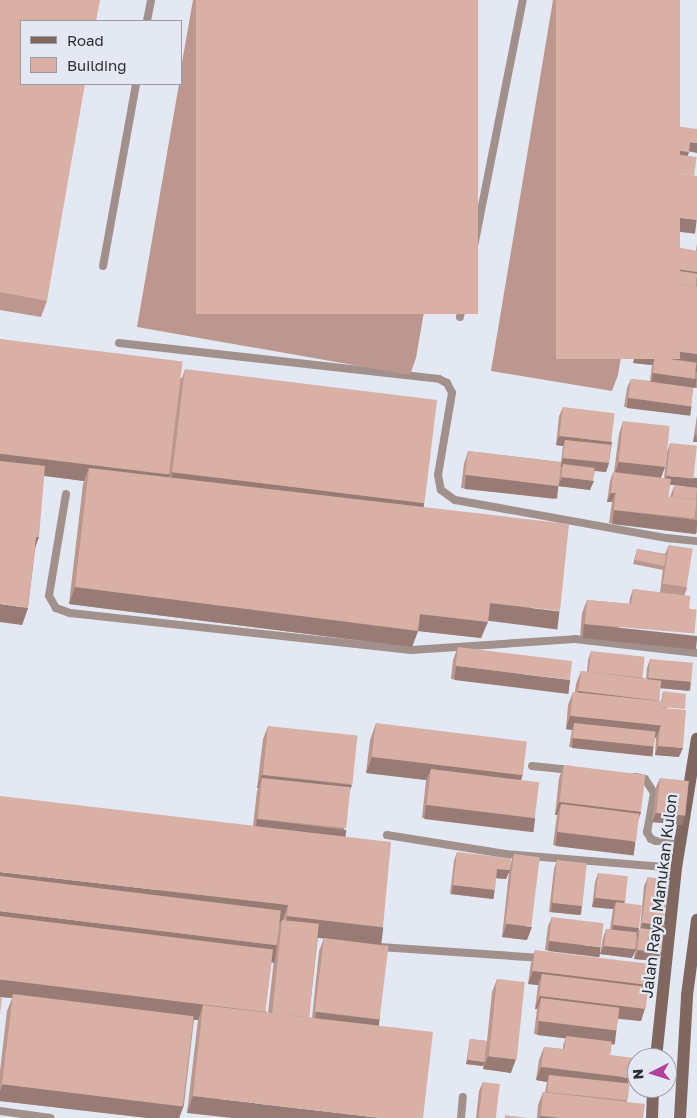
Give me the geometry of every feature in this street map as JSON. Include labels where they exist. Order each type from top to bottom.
[{"type":"main road","name":"Jalan Raya Manukan Kulon","points":[[656,1048],[660,965],[697,739]]},
{"type":"main road","points":[[680,1118],[688,995],[697,920]]},
{"type":"main road","points":[[652,1118],[653,1098]]},
{"type":"lane","points":[[147,20],[151,0]]},
{"type":"lane","points":[[460,317],[522,0]]},
{"type":"lane","points":[[104,266],[136,85]]},
{"type":"lane","points":[[119,343],[439,379],[447,383],[452,393],[438,475],[441,490],[455,500],[667,538],[697,541]]},
{"type":"lane","points":[[66,494],[49,596],[56,608],[70,613],[412,650],[576,639],[697,653]]},
{"type":"lane","points":[[532,766],[579,771]]},
{"type":"lane","points":[[626,776],[645,779],[654,793],[647,832],[650,839],[656,841],[681,840]]},
{"type":"lane","points":[[387,835],[505,854],[676,868]]},
{"type":"lane","points":[[368,947],[551,958]]},
{"type":"lane","points":[[461,1118],[463,1096]]},
{"type":"lane","points":[[0,1111],[52,1118]]},
{"type":"building","points":[[0,0],[100,0],[96,20],[20,20],[20,85],[85,85],[47,301],[0,292]]},
{"type":"building","points":[[196,0],[478,0],[478,314],[196,314]]},
{"type":"building","points":[[556,0],[680,0],[680,359],[556,359]]},
{"type":"building","points":[[675,126],[697,129],[697,143],[690,142],[689,152],[672,150]]},
{"type":"building","points":[[668,153],[697,157],[694,176],[665,172]]},
{"type":"building","points":[[664,172],[697,176],[697,220],[658,215]]},
{"type":"building","points":[[680,248],[697,251],[697,272],[677,269]]},
{"type":"building","points":[[654,267],[697,274],[695,287],[652,280]]},
{"type":"building","points":[[649,280],[697,287],[697,354],[640,346]]},
{"type":"building","points":[[0,339],[183,361],[169,475],[0,454]]},
{"type":"building","points":[[655,357],[697,363],[694,379],[653,373]]},
{"type":"building","points":[[185,369],[437,400],[424,503],[172,472]]},
{"type":"building","points":[[631,379],[693,388],[691,407],[628,398]]},
{"type":"building","points":[[563,407],[615,413],[611,442],[559,436]]},
{"type":"building","points":[[623,421],[670,426],[665,467],[619,462]]},
{"type":"building","points":[[565,440],[611,445],[609,463],[563,458]]},
{"type":"building","points":[[670,443],[697,446],[693,479],[667,476]]},
{"type":"building","points":[[468,451],[561,462],[558,486],[465,475]]},
{"type":"building","points":[[0,461],[45,466],[39,537],[36,537],[28,608],[0,604]]},
{"type":"building","points":[[563,464],[595,468],[593,481],[561,477]]},
{"type":"building","points":[[89,468],[569,524],[560,611],[490,603],[488,622],[420,614],[418,631],[75,587]]},
{"type":"building","points":[[613,472],[671,479],[668,497],[616,491],[611,493]]},
{"type":"building","points":[[674,486],[697,488],[696,499],[673,497]]},
{"type":"building","points":[[616,491],[697,499],[695,518],[614,510]]},
{"type":"building","points":[[669,545],[693,549],[687,587],[663,584]]},
{"type":"building","points":[[637,549],[666,555],[664,566],[635,560]]},
{"type":"building","points":[[633,589],[691,596],[689,611],[631,604]]},
{"type":"building","points":[[587,600],[697,610],[694,633],[585,624]]},
{"type":"building","points":[[458,647],[572,661],[570,680],[456,666]]},
{"type":"building","points":[[591,651],[645,657],[643,678],[589,672]]},
{"type":"building","points":[[650,659],[693,663],[691,682],[648,678]]},
{"type":"building","points":[[581,671],[661,681],[659,701],[579,691]]},
{"type":"building","points":[[663,691],[686,694],[685,709],[662,707]]},
{"type":"building","points":[[573,692],[664,702],[661,725],[570,716]]},
{"type":"building","points":[[662,708],[686,710],[683,748],[658,746]]},
{"type":"building","points":[[376,723],[527,742],[523,775],[372,757]]},
{"type":"building","points":[[574,723],[656,732],[654,746],[572,738]]},
{"type":"building","points":[[268,726],[358,735],[352,784],[263,775]]},
{"type":"building","points":[[564,765],[645,775],[641,812],[559,802]]},
{"type":"building","points":[[431,769],[539,782],[535,818],[427,805]]},
{"type":"building","points":[[262,778],[351,787],[346,828],[258,819]]},
{"type":"building","points":[[660,778],[689,781],[685,816],[656,813]]},
{"type":"building","points":[[0,796],[391,842],[383,927],[287,916],[288,905],[0,872]]},
{"type":"building","points":[[561,804],[639,814],[636,841],[558,832]]},
{"type":"building","points":[[457,852],[511,858],[510,870],[497,869],[495,890],[453,885]]},
{"type":"building","points":[[514,854],[540,857],[531,927],[505,923]]},
{"type":"building","points":[[557,860],[587,863],[582,906],[553,903]]},
{"type":"building","points":[[598,873],[628,876],[625,901],[595,898]]},
{"type":"building","points":[[0,876],[281,910],[277,945],[0,911]]},
{"type":"building","points":[[648,877],[670,880],[663,926],[642,923]]},
{"type":"building","points":[[616,902],[642,905],[639,928],[613,925]]},
{"type":"building","points":[[0,916],[273,950],[265,1012],[0,979]]},
{"type":"building","points":[[552,917],[604,923],[601,947],[549,941]]},
{"type":"building","points":[[282,920],[319,924],[309,1017],[272,1013]]},
{"type":"building","points":[[640,928],[664,931],[661,953],[637,950]]},
{"type":"building","points":[[606,929],[637,932],[635,949],[604,946]]},
{"type":"building","points":[[324,938],[389,946],[379,1019],[315,1011]]},
{"type":"building","points":[[535,950],[654,965],[652,985],[532,971]]},
{"type":"building","points":[[542,974],[648,987],[646,1009],[539,996]]},
{"type":"building","points":[[497,979],[525,982],[517,1059],[489,1057]]},
{"type":"building","points":[[13,994],[194,1016],[183,1107],[2,1084]]},
{"type":"building","points":[[0,997],[2,998],[0,1014]]},
{"type":"building","points":[[541,998],[619,1008],[617,1030],[538,1021]]},
{"type":"building","points":[[203,1005],[433,1032],[423,1118],[381,1118],[193,1096]]},
{"type":"building","points":[[566,1036],[612,1042],[610,1056],[564,1050]]},
{"type":"building","points":[[470,1039],[487,1041],[484,1062],[467,1060]]},
{"type":"building","points":[[544,1047],[627,1057],[627,1077],[542,1067]]},
{"type":"building","points":[[549,1075],[627,1083],[628,1100],[547,1092]]},
{"type":"building","points":[[483,1082],[500,1084],[496,1118],[479,1118]]},
{"type":"building","points":[[543,1092],[645,1104],[643,1118],[562,1118],[541,1116]]},
{"type":"building","points":[[505,1115],[527,1118],[505,1118]]}]
